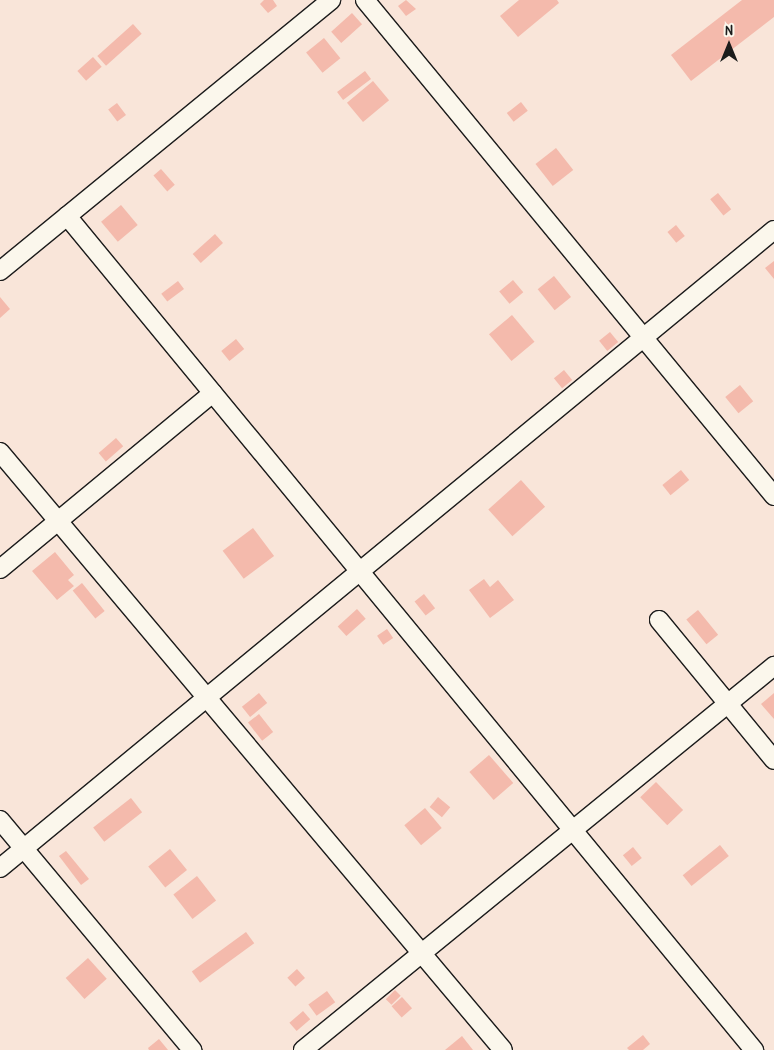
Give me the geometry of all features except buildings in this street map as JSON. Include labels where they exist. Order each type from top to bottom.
[{"type":"street","points":[[0,271],[331,0]]},
{"type":"street","points":[[365,0],[774,496]]},
{"type":"street","points":[[66,216],[754,1050]]},
{"type":"street","points":[[0,868],[774,230]]},
{"type":"street","points":[[0,569],[213,394]]},
{"type":"street","points":[[0,452],[503,1050]]},
{"type":"street","points":[[659,620],[774,760]]},
{"type":"street","points":[[303,1050],[774,666]]},
{"type":"street","points":[[0,820],[192,1050]]}]
